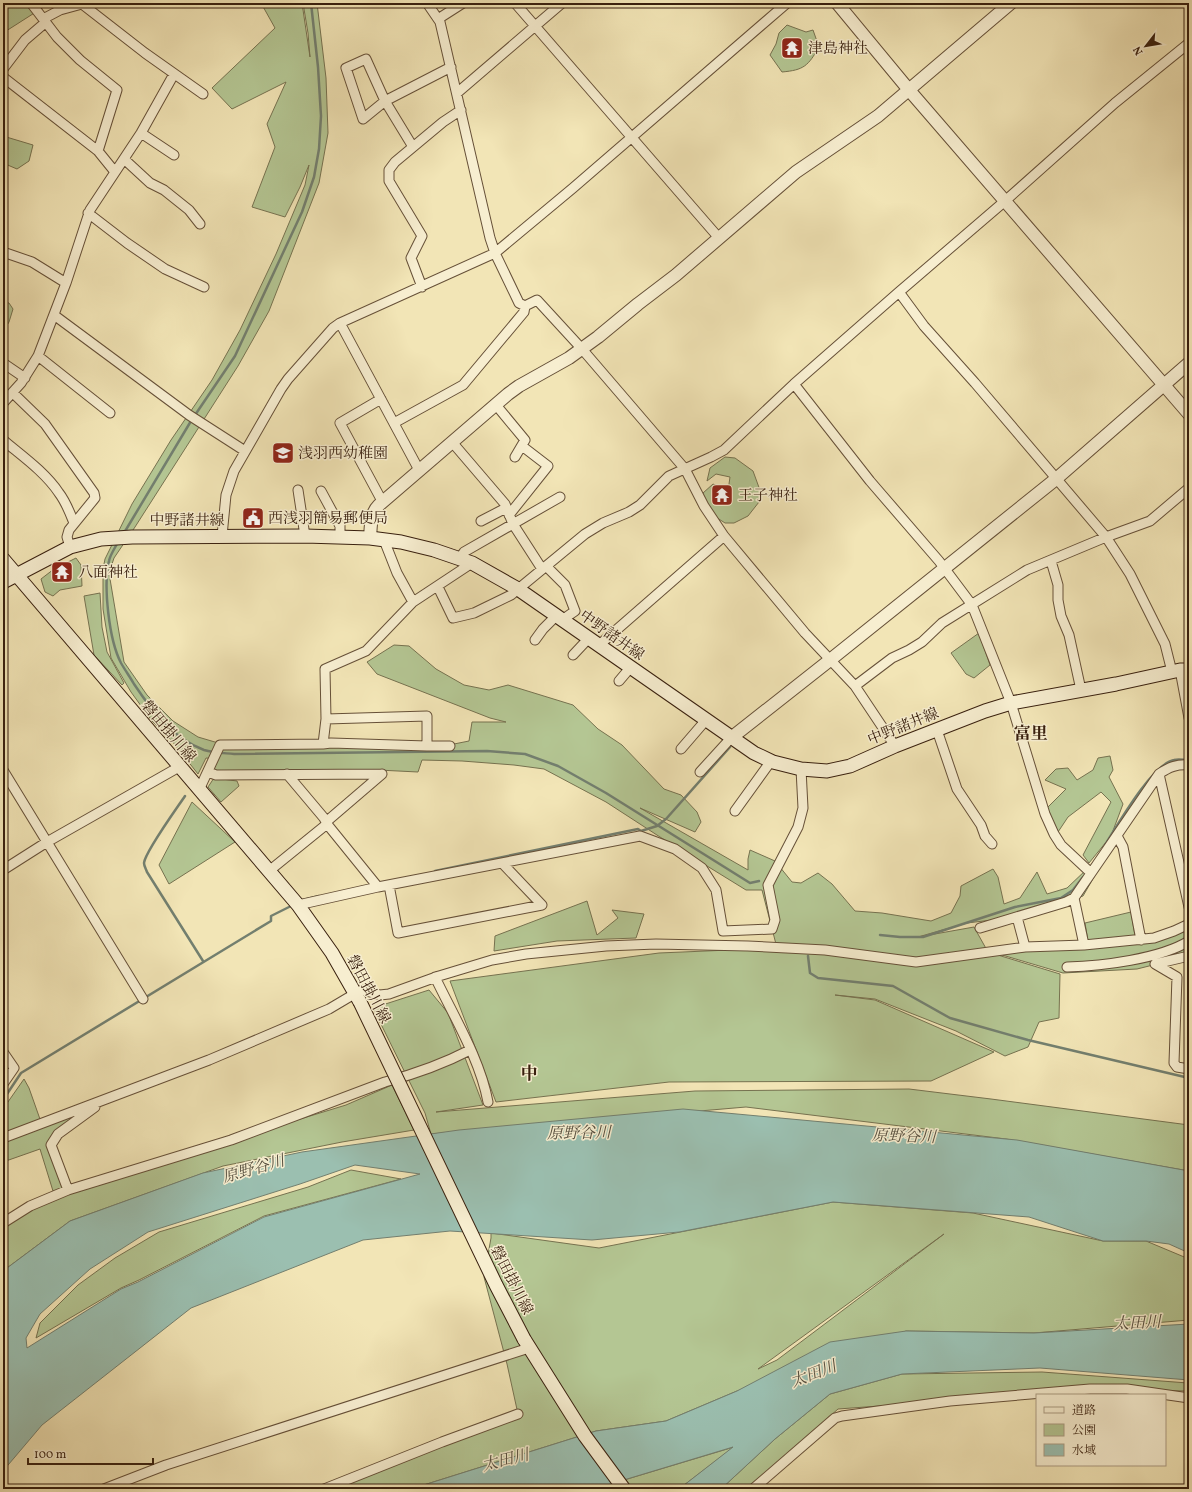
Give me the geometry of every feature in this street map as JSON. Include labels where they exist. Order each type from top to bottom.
[{"type":"main road","name":"中野諸井線","points":[[3,582],[70,547],[102,539],[132,536],[305,536],[370,538],[401,542],[434,550],[472,563],[518,589],[730,738],[754,753],[770,761],[801,769],[827,771],[850,766],[895,746],[985,711],[1012,703],[1180,671]]},
{"type":"main road","name":"磐田掛川線","points":[[3,559],[298,905],[332,953],[358,998],[496,1286],[527,1344],[585,1436],[624,1489]]},
{"type":"street","points":[[31,3],[57,37],[80,60],[117,90],[98,151]]},
{"type":"street","points":[[427,3],[440,22],[490,238],[495,253],[519,303],[525,306]]},
{"type":"street","points":[[438,19],[463,3]]},
{"type":"street","points":[[515,3],[719,238]]},
{"type":"street","points":[[457,93],[562,3]]},
{"type":"street","points":[[222,536],[226,495],[234,471],[288,379],[333,328],[340,323],[495,253],[573,188],[786,3]]},
{"type":"street","points":[[837,3],[909,90],[1189,414]]},
{"type":"street","points":[[370,538],[372,514],[374,509],[496,404],[519,386],[582,349],[676,275],[796,172],[868,124],[1011,3]]},
{"type":"street","points":[[3,69],[25,40],[44,21],[60,10],[82,4],[174,74],[203,94]]},
{"type":"street","points":[[438,587],[453,618],[474,613],[511,595],[585,534],[603,523],[629,512],[640,505],[668,476],[724,450],[794,384],[899,292],[1005,201],[1115,103],[1189,43]]},
{"type":"street","points":[[413,147],[385,101],[366,59],[346,68],[362,119],[385,101],[450,67]]},
{"type":"street","points":[[3,403],[25,378],[38,356],[66,283],[88,213],[141,133],[174,74]]},
{"type":"street","points":[[3,77],[98,151],[115,172]]},
{"type":"street","points":[[422,287],[412,258],[422,236],[389,181],[389,170],[396,162],[443,122],[461,110]]},
{"type":"street","points":[[141,133],[174,155]]},
{"type":"street","points":[[124,159],[150,183],[164,190],[189,210],[200,224]]},
{"type":"street","points":[[88,213],[127,243],[165,269],[204,287]]},
{"type":"street","points":[[3,252],[32,262],[66,283]]},
{"type":"street","points":[[899,292],[924,326],[975,383],[1106,537],[1130,574],[1180,671],[1189,718]]},
{"type":"street","points":[[525,306],[537,300],[582,349],[685,469],[704,506],[724,536],[830,660],[856,686],[895,746]]},
{"type":"street","points":[[394,423],[463,385],[524,312],[525,306]]},
{"type":"street","points":[[54,315],[189,415],[245,451]]},
{"type":"street","points":[[340,323],[419,470]]},
{"type":"street","points":[[38,356],[110,413]]},
{"type":"street","points":[[3,363],[25,378]]},
{"type":"street","points":[[700,772],[730,738],[1056,479],[1189,363]]},
{"type":"street","points":[[794,384],[870,481],[944,568],[972,605],[1012,703],[1045,814],[1061,845],[1090,871]]},
{"type":"street","points":[[13,393],[45,424],[94,493],[95,498],[69,530],[67,537],[70,547]]},
{"type":"street","points":[[381,399],[340,423],[382,501]]},
{"type":"street","points":[[496,404],[525,440],[515,457]]},
{"type":"street","points":[[3,440],[37,469],[54,486],[60,494],[74,524]]},
{"type":"street","points":[[452,442],[498,495],[544,568],[565,585],[575,611],[559,618],[543,629],[535,640]]},
{"type":"street","points":[[459,559],[464,552],[510,516],[548,466],[522,446]]},
{"type":"street","points":[[856,686],[892,658],[922,642],[942,623],[1027,570],[1106,537],[1150,521],[1189,488]]},
{"type":"street","points":[[298,490],[305,536]]},
{"type":"street","points":[[321,491],[340,526],[340,537]]},
{"type":"street","points":[[481,521],[510,516],[560,497]]},
{"type":"street","points":[[572,656],[593,642],[724,536]]},
{"type":"street","points":[[384,540],[397,573],[413,602]]},
{"type":"street","points":[[1051,561],[1058,585],[1058,600],[1061,616],[1069,635],[1081,690]]},
{"type":"street","points":[[323,744],[326,719],[325,669],[366,651],[413,602],[438,587],[472,563]]},
{"type":"street","points":[[619,681],[630,668]]},
{"type":"street","points":[[326,719],[427,716],[427,746]]},
{"type":"street","points":[[681,749],[706,720]]},
{"type":"street","points":[[937,730],[957,789],[981,825],[985,836],[992,844]]},
{"type":"street","points":[[199,790],[220,745],[331,743],[450,746]]},
{"type":"street","points":[[735,811],[770,761]]},
{"type":"street","points":[[980,928],[1066,902],[1074,898],[1090,871],[1117,836],[1159,774],[1179,764],[1189,765]]},
{"type":"street","points":[[3,870],[47,842],[179,767]]},
{"type":"street","points":[[298,905],[378,887],[640,836],[676,849],[702,868],[716,890],[724,931],[772,929],[775,920],[768,885],[798,827],[803,808],[801,769]]},
{"type":"street","points":[[3,770],[143,999]]},
{"type":"street","points":[[208,772],[216,775],[382,774],[269,872]]},
{"type":"street","points":[[287,774],[324,818],[326,823],[378,887]]},
{"type":"street","points":[[1159,774],[1189,907]]},
{"type":"street","points":[[1117,836],[1123,847],[1141,940]]},
{"type":"street","points":[[389,885],[398,933],[542,905],[502,863]]},
{"type":"street","points":[[1074,898],[1084,945]]},
{"type":"street","points":[[1017,917],[1025,947]]},
{"type":"street","points":[[3,1138],[101,1102],[275,1033],[358,998],[363,990],[380,995],[389,994],[436,977],[492,960],[526,954],[613,946],[656,944],[810,949],[916,962],[1025,947],[1084,945],[1141,940],[1160,936],[1189,924]]},
{"type":"street","points":[[1067,967],[1084,967],[1140,958],[1172,950],[1189,941]]},
{"type":"street","points":[[1189,956],[1155,964],[1177,977],[1174,1063],[1177,1067],[1189,1070]]},
{"type":"street","points":[[436,977],[470,1050],[486,1091],[488,1102]]},
{"type":"street","points":[[3,1223],[30,1206],[68,1190],[234,1140],[385,1082],[405,1077],[449,1061],[470,1050]]},
{"type":"street","points":[[3,1052],[14,1068],[3,1084]]},
{"type":"street","points":[[68,1190],[51,1145],[58,1134],[101,1102]]},
{"type":"street","points":[[104,1489],[166,1465],[527,1344]]},
{"type":"street","points":[[753,1489],[835,1418],[842,1416],[950,1401],[1090,1389],[1127,1389],[1161,1394]]},
{"type":"street","points":[[1166,1395],[1189,1398]]},
{"type":"street","points":[[324,1489],[442,1442],[518,1414]]},
{"type":"green space","points":[[3,3],[50,3],[3,33]]},
{"type":"green space","points":[[261,3],[302,3],[310,57],[303,3],[317,3],[326,78],[328,133],[319,183],[269,311],[238,366],[114,558],[109,573],[124,662],[147,695],[173,721],[198,737],[225,745],[444,746],[469,741],[472,722],[506,722],[490,718],[377,674],[367,662],[394,645],[409,646],[436,669],[464,685],[489,690],[508,685],[573,705],[598,729],[622,745],[664,789],[681,795],[697,812],[701,822],[695,832],[640,808],[748,870],[750,850],[775,861],[792,882],[801,883],[818,873],[832,884],[855,911],[882,913],[931,921],[951,913],[960,896],[961,886],[993,869],[998,877],[1004,904],[1020,898],[1037,872],[1047,894],[1067,888],[1087,869],[1094,877],[1083,896],[1017,917],[967,923],[918,937],[974,927],[988,952],[1060,974],[1059,1018],[1039,1022],[1028,1047],[1005,1056],[956,1031],[875,999],[835,995],[875,1000],[994,1052],[931,1081],[669,1082],[496,1102],[450,981],[659,953],[777,948],[762,890],[746,890],[606,802],[544,769],[462,761],[422,760],[418,772],[378,770],[212,774],[217,759],[206,758],[198,774],[172,741],[152,721],[131,692],[111,658],[103,609],[103,569],[105,559],[132,504],[171,440],[212,380],[240,330],[276,254],[305,185],[309,165],[285,217],[252,207],[275,147],[267,124],[286,82],[232,109],[212,88],[275,28]]},
{"type":"green space","points":[[787,25],[806,32],[813,30],[819,47],[812,59],[805,66],[796,70],[782,72],[770,55],[776,44],[779,33]]},
{"type":"green space","points":[[3,136],[33,145],[29,161],[17,169],[3,163]]},
{"type":"green space","points":[[4,302],[9,303],[13,309],[9,322],[3,332],[3,304]]},
{"type":"green space","points":[[725,457],[735,458],[753,471],[761,493],[759,502],[748,516],[734,523],[725,523],[708,512],[703,493],[713,484],[728,491],[730,477],[716,474],[707,481],[710,468]]},
{"type":"green space","points":[[76,558],[81,565],[82,586],[60,590],[53,596],[45,592],[41,579],[54,569]]},
{"type":"green space","points":[[100,593],[102,627],[107,652],[124,683],[122,685],[94,655],[84,596]]},
{"type":"green space","points":[[979,633],[990,665],[974,678],[966,674],[951,653]]},
{"type":"green space","points":[[1110,756],[1113,770],[1109,777],[1123,804],[1111,836],[1089,863],[1083,855],[1111,802],[1101,792],[1068,817],[1058,832],[1047,808],[1066,789],[1045,780],[1056,769],[1068,768],[1077,780],[1093,770],[1098,758]]},
{"type":"green space","points":[[214,778],[237,781],[239,786],[221,802],[208,787]]},
{"type":"green space","points":[[192,802],[235,842],[169,884],[159,865]]},
{"type":"green space","points":[[587,901],[597,935],[618,918],[612,910],[644,914],[636,938],[557,941],[494,951],[495,936]]},
{"type":"green space","points":[[1131,912],[1135,936],[1088,941],[1085,923]]},
{"type":"green space","points":[[1189,921],[1189,956],[1137,969],[1063,973],[992,952],[1171,932]]},
{"type":"green space","points":[[429,990],[448,1013],[483,1105],[436,1112],[695,1091],[909,1089],[1189,1125],[1189,1171],[1006,1139],[746,1107],[431,1134],[425,1113],[373,1008]]},
{"type":"green space","points":[[24,1079],[29,1088],[41,1122],[91,1105],[51,1145],[68,1190],[53,1191],[40,1149],[3,1162],[3,1109]]},
{"type":"green space","points":[[392,1085],[414,1130],[342,1142],[223,1166],[70,1221],[3,1271],[3,1225],[17,1214],[88,1184],[346,1105]]},
{"type":"green space","points":[[351,1170],[401,1179],[264,1216],[121,1288],[36,1338],[40,1323],[78,1285],[115,1258],[159,1232],[308,1187]]},
{"type":"green space","points":[[833,1202],[973,1213],[1103,1241],[1146,1241],[1189,1259],[1189,1320],[1034,1333],[906,1331],[737,1391],[666,1421],[596,1431],[411,1489],[335,1489],[518,1414],[507,1364],[484,1277],[491,1233],[599,1248]],"holes":[[[944,1234],[777,1360],[758,1369]]]},
{"type":"green space","points":[[1042,1372],[1188,1383],[1185,1391],[1113,1389],[838,1409],[748,1489],[721,1489],[775,1439],[830,1394],[902,1374]]},
{"type":"green space","points":[[734,1447],[679,1489],[594,1489]]},
{"type":"water","name":"原野谷川","points":[[683,1109],[1017,1140],[1189,1171],[1189,1253],[1169,1244],[1146,1241],[1103,1241],[1029,1217],[833,1202],[679,1232],[592,1240],[450,1231],[363,1240],[191,1308],[42,1425],[3,1471],[3,1271],[70,1221],[203,1173],[302,1152],[459,1130]],"holes":[[[355,1165],[420,1174],[264,1217],[138,1282],[121,1289],[27,1348],[26,1338],[40,1314],[90,1269],[148,1232]]]},
{"type":"water","name":"太田川","points":[[1189,1324],[1189,1380],[1040,1368],[902,1374],[830,1394],[775,1439],[721,1489],[679,1489],[733,1447],[594,1489],[411,1489],[596,1431],[666,1421],[737,1391],[830,1342],[906,1331],[1034,1333]]},
{"type":"waterway","points":[[124,533],[191,421],[235,356],[302,212],[314,177],[319,149],[321,116],[318,67],[311,3]]},
{"type":"waterway","points":[[118,542],[111,554],[107,572],[108,613],[113,641],[117,653],[121,663],[134,684],[156,714],[173,731],[193,745],[208,751],[234,754],[487,751],[525,754],[558,766],[606,793],[750,883],[759,881]]},
{"type":"waterway","points":[[435,871],[638,829],[641,831],[657,826],[666,819],[730,747]]},
{"type":"waterway","points":[[1105,845],[1126,811],[1156,772],[1165,764],[1174,760],[1189,760]]},
{"type":"waterway","points":[[185,796],[155,840],[144,864],[147,872],[203,961]]},
{"type":"waterway","points":[[880,935],[923,937],[1015,907],[1061,898],[1073,890],[1083,877]]},
{"type":"waterway","points":[[303,900],[319,896]]},
{"type":"waterway","points":[[3,1100],[21,1073],[271,921],[271,916],[293,905]]},
{"type":"waterway","points":[[808,956],[810,973],[818,978],[893,986],[950,1018],[1028,1040],[1189,1078]]},
{"type":"place","name":"津島神社","points":[[792,48]]},
{"type":"place","name":"浅羽西幼稚園","points":[[283,453]]},
{"type":"place","name":"王子神社","points":[[722,495]]},
{"type":"place","name":"西浅羽簡易郵便局","points":[[253,518]]},
{"type":"place","name":"八面神社","points":[[62,572]]},
{"type":"district","name":"富里","points":[[1031,733]]},
{"type":"district","name":"中","points":[[529,1073]]}]
